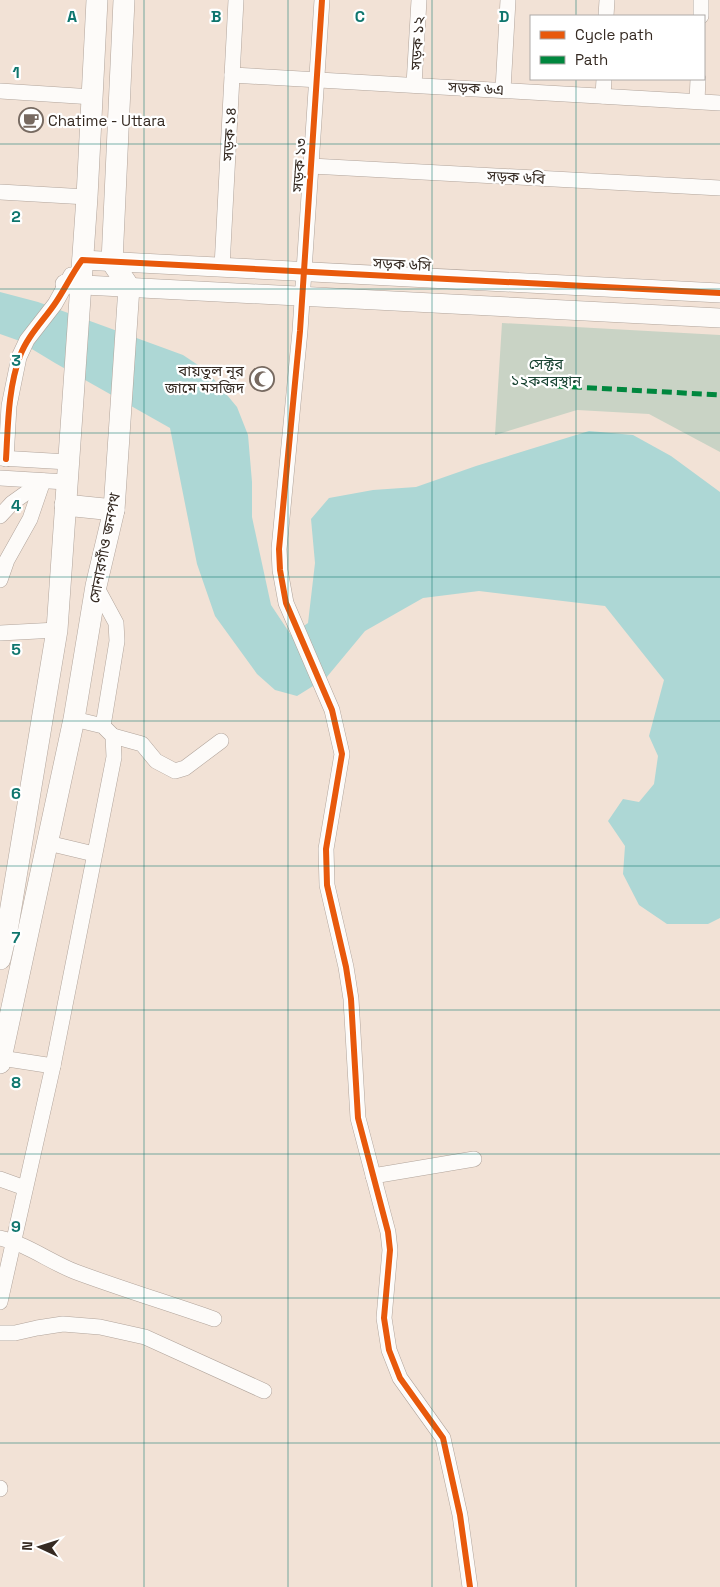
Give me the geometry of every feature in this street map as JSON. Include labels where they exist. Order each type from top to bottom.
[{"type":"main road","points":[[0,959],[4,925],[57,630],[67,472],[75,292],[82,260],[87,197],[98,0]]},
{"type":"main road","points":[[124,0],[112,262],[128,287]]},
{"type":"main road","name":"সোনারগাঁও জনপথ","points":[[1,1060],[74,719],[96,586],[114,510],[128,312],[128,287]]},
{"type":"main road","points":[[65,505],[114,510]]},
{"type":"street","name":"সড়ক ১৪","points":[[222,267],[236,0]]},
{"type":"street","name":"সড়ক ১৩","points":[[322,0],[300,332],[278,549],[286,602],[332,710],[342,754],[326,850],[328,885],[351,999],[358,1118],[388,1232],[390,1250],[384,1318],[389,1350],[400,1378],[443,1438],[460,1515],[470,1587]]},
{"type":"street","name":"সড়ক ১২","points":[[414,85],[419,0]]},
{"type":"street","points":[[503,90],[508,0]]},
{"type":"street","points":[[606,15],[607,0]]},
{"type":"street","points":[[701,0],[701,15]]},
{"type":"street","name":"সড়ক ৬এ","points":[[232,75],[720,103]]},
{"type":"street","points":[[603,96],[604,80]]},
{"type":"street","points":[[697,101],[698,80]]},
{"type":"street","points":[[0,91],[93,97]]},
{"type":"street","name":"সড়ক ৬বি","points":[[311,166],[720,188]]},
{"type":"street","points":[[0,192],[87,197]]},
{"type":"street","name":"সড়ক ৬সি","points":[[82,260],[715,293]]},
{"type":"street","points":[[67,472],[3,458],[9,406],[19,357],[27,340],[55,304],[75,292],[128,287],[714,318],[715,293]]},
{"type":"street","points":[[0,516],[12,503],[43,481],[67,472]]},
{"type":"street","points":[[0,478],[43,481]]},
{"type":"street","points":[[0,580],[7,560],[30,519],[43,481]]},
{"type":"street","points":[[0,1302],[7,1239],[25,1188],[53,1066],[114,757],[108,731],[117,641],[116,623],[96,586]]},
{"type":"street","points":[[0,633],[57,630]]},
{"type":"street","points":[[74,719],[142,744],[156,761],[175,771],[184,768],[221,741]]},
{"type":"street","points":[[48,843],[94,854]]},
{"type":"street","points":[[1,1060],[53,1066]]},
{"type":"street","points":[[373,1176],[474,1159]]},
{"type":"street","points":[[0,1179],[25,1188]]},
{"type":"street","points":[[7,1239],[76,1272],[214,1319]]},
{"type":"street","points":[[0,1333],[15,1333],[62,1324],[100,1327],[145,1337],[264,1391]]},
{"type":"green space","name":"সেক্টর ১২কবরস্থান","points":[[502,323],[720,335],[720,452],[649,414],[577,410],[495,435]]},
{"type":"water","points":[[0,292],[38,302],[183,355],[207,371],[237,407],[248,435],[252,482],[252,517],[258,545],[271,605],[291,635],[308,623],[315,563],[311,519],[329,498],[373,490],[416,487],[476,466],[589,431],[633,435],[671,456],[720,492],[720,918],[708,924],[667,924],[639,905],[623,874],[625,846],[608,821],[623,799],[639,802],[654,784],[658,756],[649,736],[664,680],[605,606],[479,591],[423,598],[365,631],[326,678],[297,696],[275,690],[257,674],[215,616],[197,564],[170,428],[17,340],[0,334]]},
{"type":"marked path","points":[[557,386],[720,395]]},
{"type":"cycle path","points":[[322,0],[300,331],[279,549],[280,570],[286,603],[332,710],[342,754],[326,849],[327,885],[346,967],[351,999],[358,1118],[388,1232],[390,1250],[384,1318],[389,1350],[400,1378],[443,1438],[460,1515],[470,1587]]},
{"type":"cycle path","points":[[6,459],[11,394],[20,356],[31,336],[58,300],[82,260],[720,293]]},
{"type":"place","name":"Chatime - Uttara","points":[[31,120]]},
{"type":"place","name":"বায়তুল নূর জামে মসজিদ","points":[[262,379]]}]
